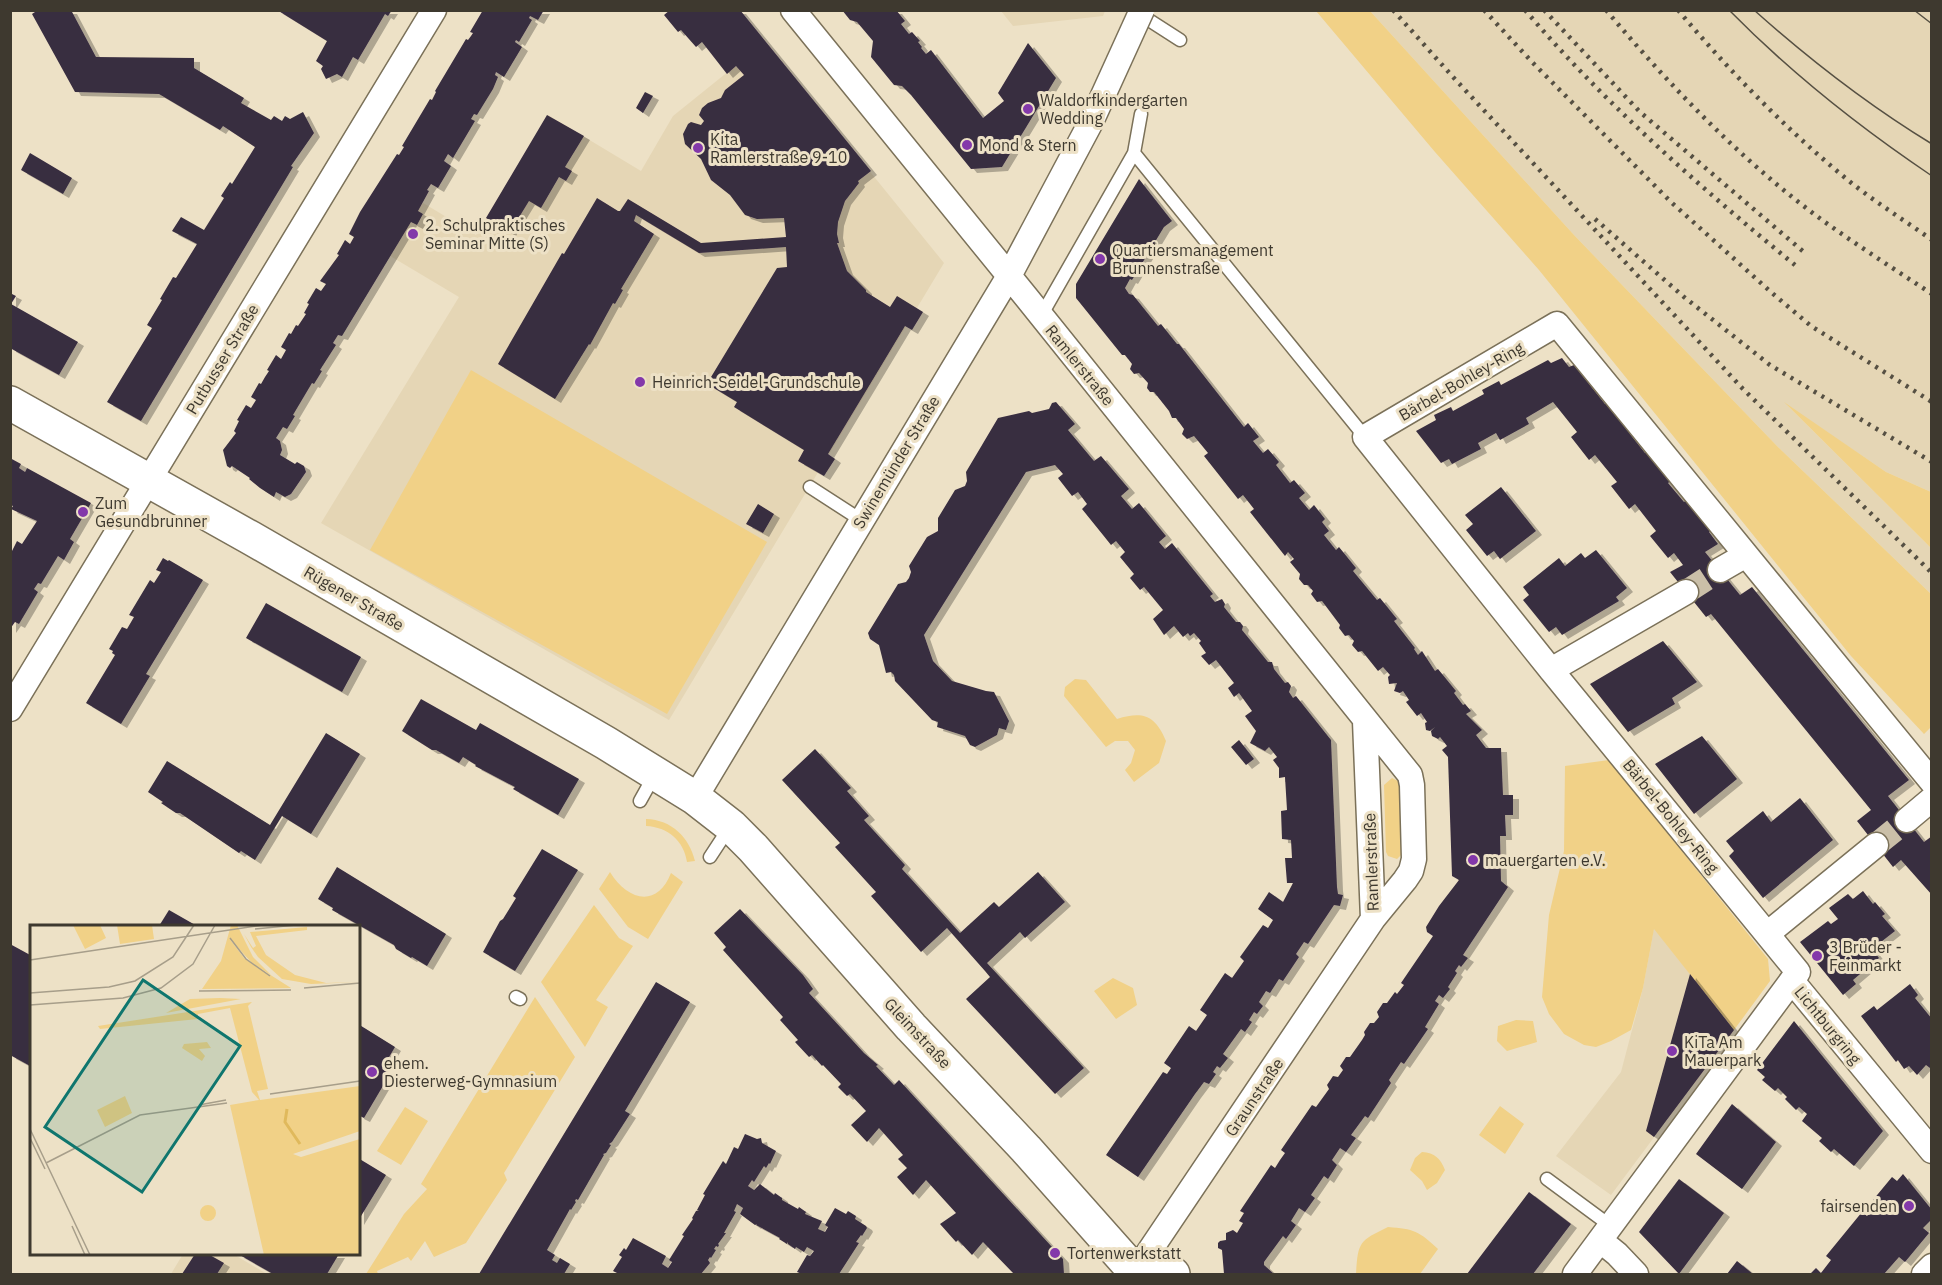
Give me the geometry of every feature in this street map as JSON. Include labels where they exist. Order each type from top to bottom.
[{"type":"street","name":"Putbusser Straße","points":[[10,709],[434,10]]},
{"type":"street","name":"Ramlerstraße","points":[[793,10],[1410,775],[1414,860],[1411,871],[1373,919]]},
{"type":"street","name":"Swinemünder Straße","points":[[695,798],[1009,276],[1091,122],[1142,10]]},
{"type":"street","name":"Bärbel-Bohley-Ring","points":[[1792,981],[1798,972],[1551,670],[1365,437],[1557,324],[1932,782]]},
{"type":"street","name":"Rügener Straße","points":[[10,403],[572,723],[695,798]]},
{"type":"street","points":[[1720,570],[1746,555]]},
{"type":"street","points":[[1551,670],[1686,592]]},
{"type":"street","name":"Ramlerstraße","points":[[1365,721],[1373,919]]},
{"type":"street","name":"Gleimstraße","points":[[695,798],[731,826],[753,848],[911,1026],[1026,1149],[1135,1274]]},
{"type":"street","points":[[1907,820],[1932,799]]},
{"type":"street","points":[[1767,934],[1875,845]]},
{"type":"street","name":"Graunstraße","points":[[1135,1274],[1373,919]]},
{"type":"street","name":"Lichtburgring","points":[[1575,1275],[1792,981],[1932,1151]]},
{"type":"street","points":[[1606,1234],[1617,1254],[1636,1275]]},
{"type":"street","points":[[1924,1275],[1932,1266]]},
{"type":"street","points":[[1135,1274],[1173,1275]]},
{"type":"lane","points":[[1135,10],[1180,40]]},
{"type":"lane","points":[[1041,316],[1134,153],[1141,114]]},
{"type":"lane","points":[[1134,153],[1365,437]]},
{"type":"lane","points":[[810,487],[861,520]]},
{"type":"lane","points":[[640,801],[656,773]]},
{"type":"lane","points":[[710,857],[731,826]]},
{"type":"lane","points":[[1547,1179],[1606,1234]]},
{"type":"shaded area","points":[[1001,11],[1105,11],[1103,16],[1013,26]]},
{"type":"shaded area","points":[[1316,11],[1370,11],[1574,235],[1777,446],[1931,594],[1931,727],[1924,734],[1851,656],[1539,270],[1435,152]]},
{"type":"shaded area","points":[[1370,11],[1931,11],[1931,492],[1886,472],[1787,405],[1931,548],[1931,594],[1777,446],[1574,235]]},
{"type":"shaded area","name":"Heinrich-Seidel-Grundschule","points":[[765,42],[944,263],[669,720],[321,523],[459,297],[350,232],[382,178],[476,235],[548,115],[641,171],[673,116]]},
{"type":"shaded area","points":[[471,370],[767,542],[667,714],[370,550]]},
{"type":"shaded area","points":[[1784,402],[1886,472],[1931,492],[1931,548]]},
{"type":"shaded area","points":[[1075,679],[1086,680],[1117,719],[1134,715],[1141,716],[1147,717],[1157,725],[1166,741],[1159,763],[1134,782],[1125,770],[1131,763],[1135,750],[1128,741],[1115,741],[1106,747],[1064,696],[1065,687]]},
{"type":"shaded area","points":[[1609,760],[1768,959],[1770,981],[1734,1030],[1654,929],[1643,988],[1631,1030],[1596,1047],[1584,1045],[1564,1034],[1549,1014],[1542,997],[1549,915],[1564,851],[1565,766]]},
{"type":"shaded area","points":[[1392,778],[1400,782],[1403,853],[1397,859],[1388,856],[1386,852],[1384,785]]},
{"type":"shaded area","points":[[646,819],[664,823],[678,831],[688,844],[695,861],[687,862],[674,836],[661,829],[646,826]]},
{"type":"shaded area","points":[[610,872],[625,889],[642,897],[658,892],[671,873],[683,882],[648,939],[628,927],[599,889]]},
{"type":"shaded area","points":[[594,905],[619,938],[633,946],[596,1000],[608,1007],[585,1047],[541,982]]},
{"type":"shaded area","name":"KiTa Am Mauerpark","points":[[1654,928],[1734,1030],[1611,1195],[1556,1156],[1621,1072],[1643,988]]},
{"type":"shaded area","points":[[1113,978],[1133,988],[1137,1005],[1116,1019],[1094,991]]},
{"type":"shaded area","points":[[535,997],[575,1057],[504,1173],[507,1180],[466,1243],[434,1257],[425,1241],[411,1261],[408,1257],[377,1271],[378,1274],[366,1274],[404,1214],[427,1189],[421,1184]]},
{"type":"shaded area","points":[[1516,1020],[1533,1021],[1537,1042],[1507,1051],[1497,1041],[1498,1026]]},
{"type":"shaded area","points":[[1500,1106],[1524,1124],[1505,1154],[1479,1135]]},
{"type":"shaded area","points":[[405,1107],[428,1121],[401,1165],[377,1151]]},
{"type":"shaded area","points":[[1422,1152],[1436,1157],[1445,1170],[1437,1183],[1427,1190],[1422,1181],[1410,1170],[1415,1158]]},
{"type":"shaded area","points":[[1388,1227],[1416,1232],[1438,1249],[1420,1274],[1356,1274],[1359,1249],[1362,1244]]},
{"type":"shaded area","points":[[182,1255],[235,1255],[267,1274],[171,1274]]},
{"type":"building","points":[[38,10],[71,10],[96,57],[194,58],[194,68],[244,98],[241,103],[271,120],[274,116],[282,121],[285,116],[290,119],[303,112],[314,133],[291,166],[293,167],[141,421],[107,402],[152,328],[147,325],[162,300],[160,299],[197,244],[172,231],[181,217],[204,230],[224,198],[221,196],[230,182],[232,184],[255,147],[223,126],[220,130],[159,94],[75,92],[32,14]]},
{"type":"building","points":[[277,10],[392,10],[388,16],[385,14],[358,60],[353,57],[342,77],[337,74],[326,79],[321,69],[323,66],[316,61],[327,41]]},
{"type":"building","points":[[483,10],[544,10],[538,20],[530,16],[532,20],[519,42],[516,40],[515,42],[522,47],[504,77],[496,72],[495,75],[498,77],[493,89],[477,115],[474,114],[471,119],[475,121],[453,158],[448,154],[444,161],[451,166],[438,188],[431,184],[427,190],[429,191],[418,211],[423,214],[417,225],[411,222],[342,336],[338,335],[333,343],[336,345],[293,415],[295,416],[287,429],[283,427],[276,438],[280,441],[282,450],[280,455],[295,464],[297,462],[304,466],[306,472],[291,494],[285,497],[276,492],[274,497],[232,466],[230,468],[227,466],[223,450],[236,433],[234,431],[239,421],[237,420],[246,405],[251,408],[256,400],[251,397],[269,371],[267,370],[276,355],[281,359],[286,350],[281,347],[289,333],[291,334],[306,314],[304,313],[309,304],[307,303],[316,288],[321,291],[326,284],[320,281],[339,255],[337,254],[345,240],[350,244],[354,237],[349,234],[360,212],[397,154],[399,155],[404,147],[402,146],[430,99],[432,100],[466,39],[468,40],[473,33],[470,32]]},
{"type":"building","points":[[670,10],[740,10],[871,171],[858,181],[859,183],[845,201],[838,222],[839,243],[837,243],[847,271],[866,292],[890,307],[897,296],[923,312],[912,330],[905,326],[828,454],[835,459],[824,476],[798,461],[804,450],[734,407],[737,402],[709,385],[708,382],[777,268],[787,267],[786,247],[699,253],[636,215],[634,221],[654,234],[621,289],[623,290],[615,304],[613,303],[590,345],[555,399],[498,364],[562,253],[564,254],[597,198],[618,211],[628,199],[701,243],[786,237],[784,218],[757,219],[745,215],[730,195],[711,180],[701,159],[685,144],[683,134],[688,124],[691,122],[701,125],[704,121],[699,115],[702,108],[721,98],[725,90],[744,75],[736,66],[727,74],[702,42],[696,47],[681,30],[678,32],[664,15]]},
{"type":"building","points":[[842,10],[896,10],[905,21],[901,24],[909,34],[912,32],[920,41],[918,42],[926,54],[931,50],[983,118],[1004,101],[998,93],[1028,43],[1056,78],[1002,167],[971,169],[911,95],[902,86],[894,85],[871,57],[873,41],[857,22],[850,20]]},
{"type":"building","points":[[645,92],[653,96],[643,113],[636,108]]},
{"type":"building","points":[[547,115],[584,136],[565,167],[572,171],[566,181],[559,177],[541,208],[529,201],[510,232],[486,218]]},
{"type":"building","points":[[30,153],[72,178],[63,194],[21,170]]},
{"type":"building","points":[[1139,179],[1172,221],[1164,227],[1125,288],[1158,326],[1161,324],[1179,344],[1244,427],[1248,423],[1259,437],[1253,441],[1263,453],[1268,449],[1279,462],[1276,465],[1290,483],[1294,480],[1305,493],[1299,498],[1309,510],[1314,505],[1325,519],[1322,522],[1329,531],[1324,535],[1336,550],[1339,547],[1356,568],[1353,571],[1377,600],[1380,598],[1397,619],[1394,621],[1418,655],[1422,651],[1435,671],[1438,669],[1456,691],[1454,693],[1463,705],[1465,704],[1471,711],[1466,714],[1482,730],[1476,735],[1486,748],[1501,748],[1503,795],[1513,795],[1513,815],[1505,815],[1506,836],[1500,836],[1501,881],[1508,887],[1463,955],[1468,958],[1455,971],[1457,973],[1448,987],[1450,989],[1443,998],[1439,995],[1435,1001],[1439,1004],[1425,1027],[1428,1029],[1404,1064],[1401,1062],[1389,1080],[1391,1083],[1368,1118],[1365,1116],[1351,1135],[1356,1138],[1346,1152],[1340,1148],[1332,1160],[1337,1165],[1328,1179],[1324,1176],[1311,1195],[1315,1198],[1305,1212],[1299,1208],[1291,1221],[1296,1225],[1286,1239],[1283,1236],[1264,1262],[1264,1265],[1274,1274],[1224,1274],[1222,1250],[1218,1248],[1218,1243],[1226,1240],[1226,1233],[1233,1230],[1237,1233],[1243,1223],[1239,1221],[1244,1213],[1240,1211],[1271,1165],[1275,1168],[1285,1153],[1281,1150],[1312,1105],[1316,1107],[1329,1089],[1327,1085],[1333,1076],[1338,1077],[1343,1070],[1340,1066],[1346,1057],[1350,1057],[1362,1040],[1370,1023],[1374,1023],[1379,1017],[1377,1012],[1383,1003],[1387,1003],[1404,985],[1401,983],[1433,936],[1427,932],[1426,927],[1459,880],[1452,876],[1448,757],[1442,750],[1447,746],[1440,737],[1438,739],[1432,736],[1431,731],[1435,727],[1430,731],[1426,730],[1425,723],[1427,722],[1421,713],[1417,716],[1406,702],[1409,700],[1403,691],[1400,693],[1394,691],[1397,683],[1389,684],[1390,675],[1383,667],[1378,671],[1362,651],[1358,652],[1352,645],[1354,641],[1349,635],[1345,636],[1339,628],[1340,625],[1322,601],[1317,602],[1311,594],[1313,591],[1299,579],[1300,574],[1290,562],[1294,559],[1288,552],[1285,556],[1250,512],[1254,509],[1243,495],[1238,499],[1204,456],[1208,453],[1194,436],[1187,439],[1182,434],[1184,429],[1176,418],[1172,418],[1154,392],[1150,392],[1147,388],[1148,383],[1139,373],[1134,374],[1130,369],[1132,364],[1125,355],[1122,355],[1076,298],[1076,284]]},
{"type":"building","points":[[10,293],[16,296],[11,304],[78,342],[59,375],[10,348]]},
{"type":"building","points":[[1562,358],[1569,367],[1574,365],[1605,404],[1611,399],[1635,430],[1630,434],[1645,453],[1650,448],[1674,478],[1668,483],[1684,502],[1690,497],[1714,527],[1709,532],[1718,544],[1705,552],[1740,595],[1752,587],[1909,780],[1888,796],[1924,842],[1932,836],[1932,895],[1901,860],[1893,867],[1857,821],[1871,810],[1711,614],[1706,617],[1670,572],[1683,565],[1674,553],[1668,558],[1650,536],[1656,531],[1635,504],[1629,509],[1611,486],[1617,482],[1595,455],[1589,460],[1571,437],[1577,432],[1553,402],[1526,418],[1529,424],[1500,440],[1496,433],[1478,443],[1481,449],[1452,464],[1449,459],[1441,463],[1416,431],[1436,420],[1434,415],[1451,407],[1453,411],[1484,394],[1482,390],[1499,381],[1501,385],[1548,360],[1551,363]]},
{"type":"building","points":[[1056,402],[1075,424],[1068,430],[1094,461],[1101,456],[1129,489],[1121,496],[1132,509],[1139,503],[1166,536],[1159,542],[1165,549],[1172,543],[1213,594],[1210,596],[1215,602],[1222,599],[1224,607],[1236,622],[1240,622],[1243,626],[1242,630],[1268,662],[1272,662],[1274,669],[1285,683],[1288,682],[1291,686],[1289,692],[1293,698],[1296,696],[1331,740],[1337,887],[1338,894],[1343,895],[1340,906],[1334,905],[1308,944],[1304,942],[1296,954],[1299,957],[1283,981],[1279,979],[1270,993],[1266,991],[1259,1002],[1263,1006],[1257,1014],[1254,1012],[1249,1020],[1252,1022],[1245,1032],[1241,1029],[1223,1054],[1228,1058],[1220,1068],[1217,1066],[1213,1072],[1216,1074],[1209,1084],[1204,1082],[1138,1177],[1106,1155],[1163,1072],[1167,1074],[1171,1068],[1164,1063],[1189,1026],[1196,1031],[1207,1015],[1200,1010],[1225,973],[1232,978],[1244,961],[1240,957],[1263,925],[1268,928],[1273,920],[1258,909],[1269,892],[1283,902],[1293,883],[1287,883],[1285,858],[1292,858],[1291,840],[1282,839],[1281,811],[1287,810],[1285,777],[1279,778],[1279,768],[1273,760],[1277,757],[1269,747],[1265,751],[1250,743],[1256,731],[1245,716],[1252,711],[1239,693],[1234,697],[1228,688],[1234,683],[1216,660],[1209,665],[1201,656],[1206,653],[1199,643],[1201,641],[1194,633],[1190,636],[1188,633],[1183,637],[1174,626],[1164,635],[1153,619],[1163,610],[1144,587],[1140,590],[1130,578],[1134,574],[1120,557],[1125,552],[1116,541],[1111,545],[1082,509],[1087,504],[1078,492],[1072,496],[1058,478],[1063,474],[1055,465],[1026,472],[924,635],[933,661],[952,681],[994,692],[1009,721],[1006,730],[999,728],[997,735],[975,747],[970,745],[965,736],[937,727],[938,722],[932,720],[895,681],[894,675],[891,672],[886,673],[879,645],[870,639],[868,633],[898,584],[906,582],[909,578],[911,572],[909,566],[927,537],[938,531],[938,518],[955,490],[965,486],[966,472],[998,418],[1049,409],[1052,403]]},
{"type":"building","points":[[10,458],[21,464],[19,468],[25,472],[27,468],[91,503],[70,539],[74,542],[64,560],[58,556],[41,584],[38,583],[34,589],[38,592],[19,624],[15,622],[10,629],[10,555],[17,541],[22,544],[37,521],[11,509],[13,506],[10,505]]},
{"type":"building","points":[[1501,487],[1536,531],[1500,559],[1494,551],[1487,556],[1466,530],[1473,524],[1465,515]]},
{"type":"building","points":[[758,504],[774,514],[763,533],[746,524]]},
{"type":"building","points":[[1596,550],[1627,588],[1616,597],[1619,601],[1562,635],[1556,627],[1549,632],[1523,600],[1529,595],[1523,587],[1559,558],[1565,566],[1581,553],[1585,558]]},
{"type":"building","points":[[163,558],[203,580],[146,674],[150,676],[121,724],[86,703],[115,655],[109,649],[122,627],[127,629],[134,617],[129,615],[150,580],[154,583],[161,572],[156,570]]},
{"type":"building","points":[[266,603],[361,657],[342,692],[246,638]]},
{"type":"building","points":[[1663,641],[1697,682],[1672,698],[1675,704],[1628,732],[1590,684]]},
{"type":"building","points":[[421,699],[476,730],[480,723],[579,779],[558,815],[463,757],[459,763],[432,750],[402,731]]},
{"type":"building","points":[[326,733],[360,754],[311,834],[282,816],[255,860],[241,851],[239,853],[180,813],[176,813],[148,792],[167,761],[270,825]]},
{"type":"building","points":[[1702,736],[1737,779],[1694,814],[1655,764]]},
{"type":"building","points":[[1239,740],[1254,759],[1246,765],[1231,747]]},
{"type":"building","points":[[815,749],[851,788],[847,791],[869,816],[864,820],[905,865],[902,869],[960,933],[994,902],[999,907],[1038,872],[1065,902],[1025,938],[1020,932],[987,963],[1084,1068],[1055,1094],[966,999],[990,977],[985,971],[947,928],[921,952],[871,896],[876,892],[835,847],[840,843],[782,780]]},
{"type":"building","points":[[1800,798],[1833,840],[1763,898],[1729,856],[1734,851],[1726,841],[1763,811],[1771,822]]},
{"type":"building","points":[[542,849],[578,870],[515,971],[483,952],[516,898],[513,896]]},
{"type":"building","points":[[337,867],[446,934],[427,966],[332,910],[333,908],[318,899]]},
{"type":"building","points":[[1863,891],[1885,914],[1882,916],[1895,931],[1872,949],[1879,958],[1853,980],[1856,984],[1843,995],[1800,942],[1828,921],[1831,924],[1838,919],[1829,908],[1848,894],[1853,899]]},
{"type":"building","points":[[740,909],[803,975],[813,989],[809,993],[864,1053],[878,1065],[876,1066],[894,1085],[899,1080],[1063,1259],[1064,1274],[1014,1274],[983,1242],[972,1255],[940,1224],[956,1213],[926,1180],[913,1195],[897,1177],[907,1168],[898,1159],[903,1155],[879,1128],[867,1142],[851,1125],[866,1111],[850,1094],[847,1096],[838,1087],[841,1084],[823,1065],[812,1055],[809,1057],[795,1042],[798,1040],[780,1020],[783,1017],[723,950],[726,947],[714,933]]},
{"type":"building","points":[[169,910],[195,925],[160,925]]},
{"type":"building","points":[[10,944],[30,955],[30,1066],[10,1055]]},
{"type":"building","points":[[1690,974],[1734,1030],[1654,1137],[1646,1131]]},
{"type":"building","points":[[656,982],[690,1002],[625,1111],[630,1114],[609,1144],[611,1145],[603,1154],[547,1250],[555,1255],[552,1260],[557,1263],[560,1258],[570,1264],[564,1274],[479,1274]]},
{"type":"building","points":[[1910,984],[1918,995],[1915,998],[1932,1019],[1932,1066],[1930,1068],[1926,1065],[1917,1075],[1909,1066],[1904,1069],[1898,1060],[1896,1062],[1861,1016],[1874,1006],[1877,1010]]},
{"type":"building","points":[[1794,1021],[1883,1131],[1854,1166],[1834,1149],[1831,1152],[1819,1141],[1822,1138],[1802,1121],[1807,1114],[1799,1107],[1796,1110],[1778,1088],[1775,1091],[1762,1080],[1765,1077],[1757,1070]]},
{"type":"building","name":"ehem. Diesterweg-Gymnasium","points":[[360,1025],[395,1047],[382,1069],[390,1074],[364,1118],[360,1116]]},
{"type":"building","points":[[1732,1104],[1776,1142],[1742,1189],[1696,1154]]},
{"type":"building","points":[[745,1134],[757,1139],[761,1138],[762,1143],[776,1151],[770,1164],[766,1168],[764,1166],[754,1182],[752,1180],[748,1186],[754,1190],[760,1184],[782,1200],[798,1209],[799,1207],[806,1212],[805,1214],[822,1221],[818,1229],[825,1232],[828,1227],[825,1225],[835,1208],[846,1214],[848,1211],[866,1226],[862,1236],[856,1242],[859,1243],[839,1274],[797,1272],[807,1255],[810,1256],[814,1251],[807,1247],[804,1252],[796,1247],[795,1249],[788,1242],[787,1244],[757,1224],[755,1225],[740,1214],[743,1208],[737,1204],[734,1211],[736,1212],[724,1233],[726,1233],[708,1260],[710,1263],[701,1274],[619,1274],[613,1271],[622,1257],[619,1255],[624,1248],[626,1250],[633,1238],[666,1256],[662,1264],[668,1268],[672,1262],[669,1260],[684,1236],[682,1235],[696,1211],[699,1210],[697,1210],[705,1195],[703,1194],[723,1161],[726,1164],[734,1147],[738,1149]]},
{"type":"building","points":[[360,1159],[386,1175],[360,1218]]},
{"type":"building","points":[[1903,1174],[1932,1210],[1932,1219],[1923,1228],[1929,1233],[1905,1262],[1899,1257],[1884,1274],[1810,1274],[1816,1268],[1821,1273],[1831,1260],[1826,1256],[1862,1212],[1867,1216],[1878,1204],[1873,1200],[1892,1177],[1897,1181]]},
{"type":"building","points":[[1679,1179],[1724,1213],[1679,1274],[1639,1232]]},
{"type":"building","points":[[1529,1192],[1571,1224],[1533,1274],[1467,1274]]},
{"type":"building","points":[[194,1255],[210,1255],[224,1263],[217,1274],[182,1274]]},
{"type":"building","points":[[240,1255],[338,1255],[327,1274],[273,1274]]},
{"type":"building","points":[[1737,1261],[1753,1274],[1727,1274]]},
{"type":"tunnel","points":[[1686,592],[1720,570]]},
{"type":"tunnel","points":[[1876,845],[1907,820]]},
{"type":"tram line","points":[[1729,10],[1777,56],[1826,98],[1932,176]]},
{"type":"tram line","points":[[1754,10],[1840,81],[1885,114],[1932,144]]},
{"type":"tram line","points":[[1914,10],[1932,24]]},
{"type":"railway","points":[[1393,10],[1743,389],[1932,573]]},
{"type":"railway","points":[[1484,10],[1532,62],[1671,202],[1772,293],[1811,326],[1932,402]]},
{"type":"railway","points":[[1525,10],[1588,79],[1654,144],[1795,265]]},
{"type":"railway","points":[[1544,10],[1640,112],[1805,253]]},
{"type":"railway","points":[[1606,10],[1680,93],[1733,146],[1818,217],[1932,294]]},
{"type":"railway","points":[[1678,10],[1739,78],[1826,162],[1879,204],[1932,240]]},
{"type":"railway","points":[[1595,219],[1684,297],[1770,365],[1932,462]]},
{"type":"place","name":"Waldorfkindergarten Wedding","points":[[1028,109]]},
{"type":"place","name":"Mond & Stern","points":[[967,145]]},
{"type":"place","name":"Kita Ramlerstraße 9-10","points":[[698,148]]},
{"type":"place","name":"2. Schulpraktisches Seminar Mitte (S)","points":[[413,234]]},
{"type":"place","name":"Quartiersmanagement Brunnenstraße","points":[[1100,259]]},
{"type":"place","name":"Heinrich-Seidel-Grundschule","points":[[640,382]]},
{"type":"place","name":"Zum Gesundbrunner","points":[[83,512]]},
{"type":"place","name":"mauergarten e.V.","points":[[1473,860]]},
{"type":"place","name":"3 Brüder - Feinmarkt","points":[[1817,956]]},
{"type":"place","name":"KiTa Am Mauerpark","points":[[1672,1051]]},
{"type":"place","name":"ehem. Diesterweg-Gymnasium","points":[[372,1072]]},
{"type":"place","name":"fairsenden","points":[[1909,1206]]},
{"type":"place","name":"Tortenwerkstatt","points":[[1055,1253]]}]
